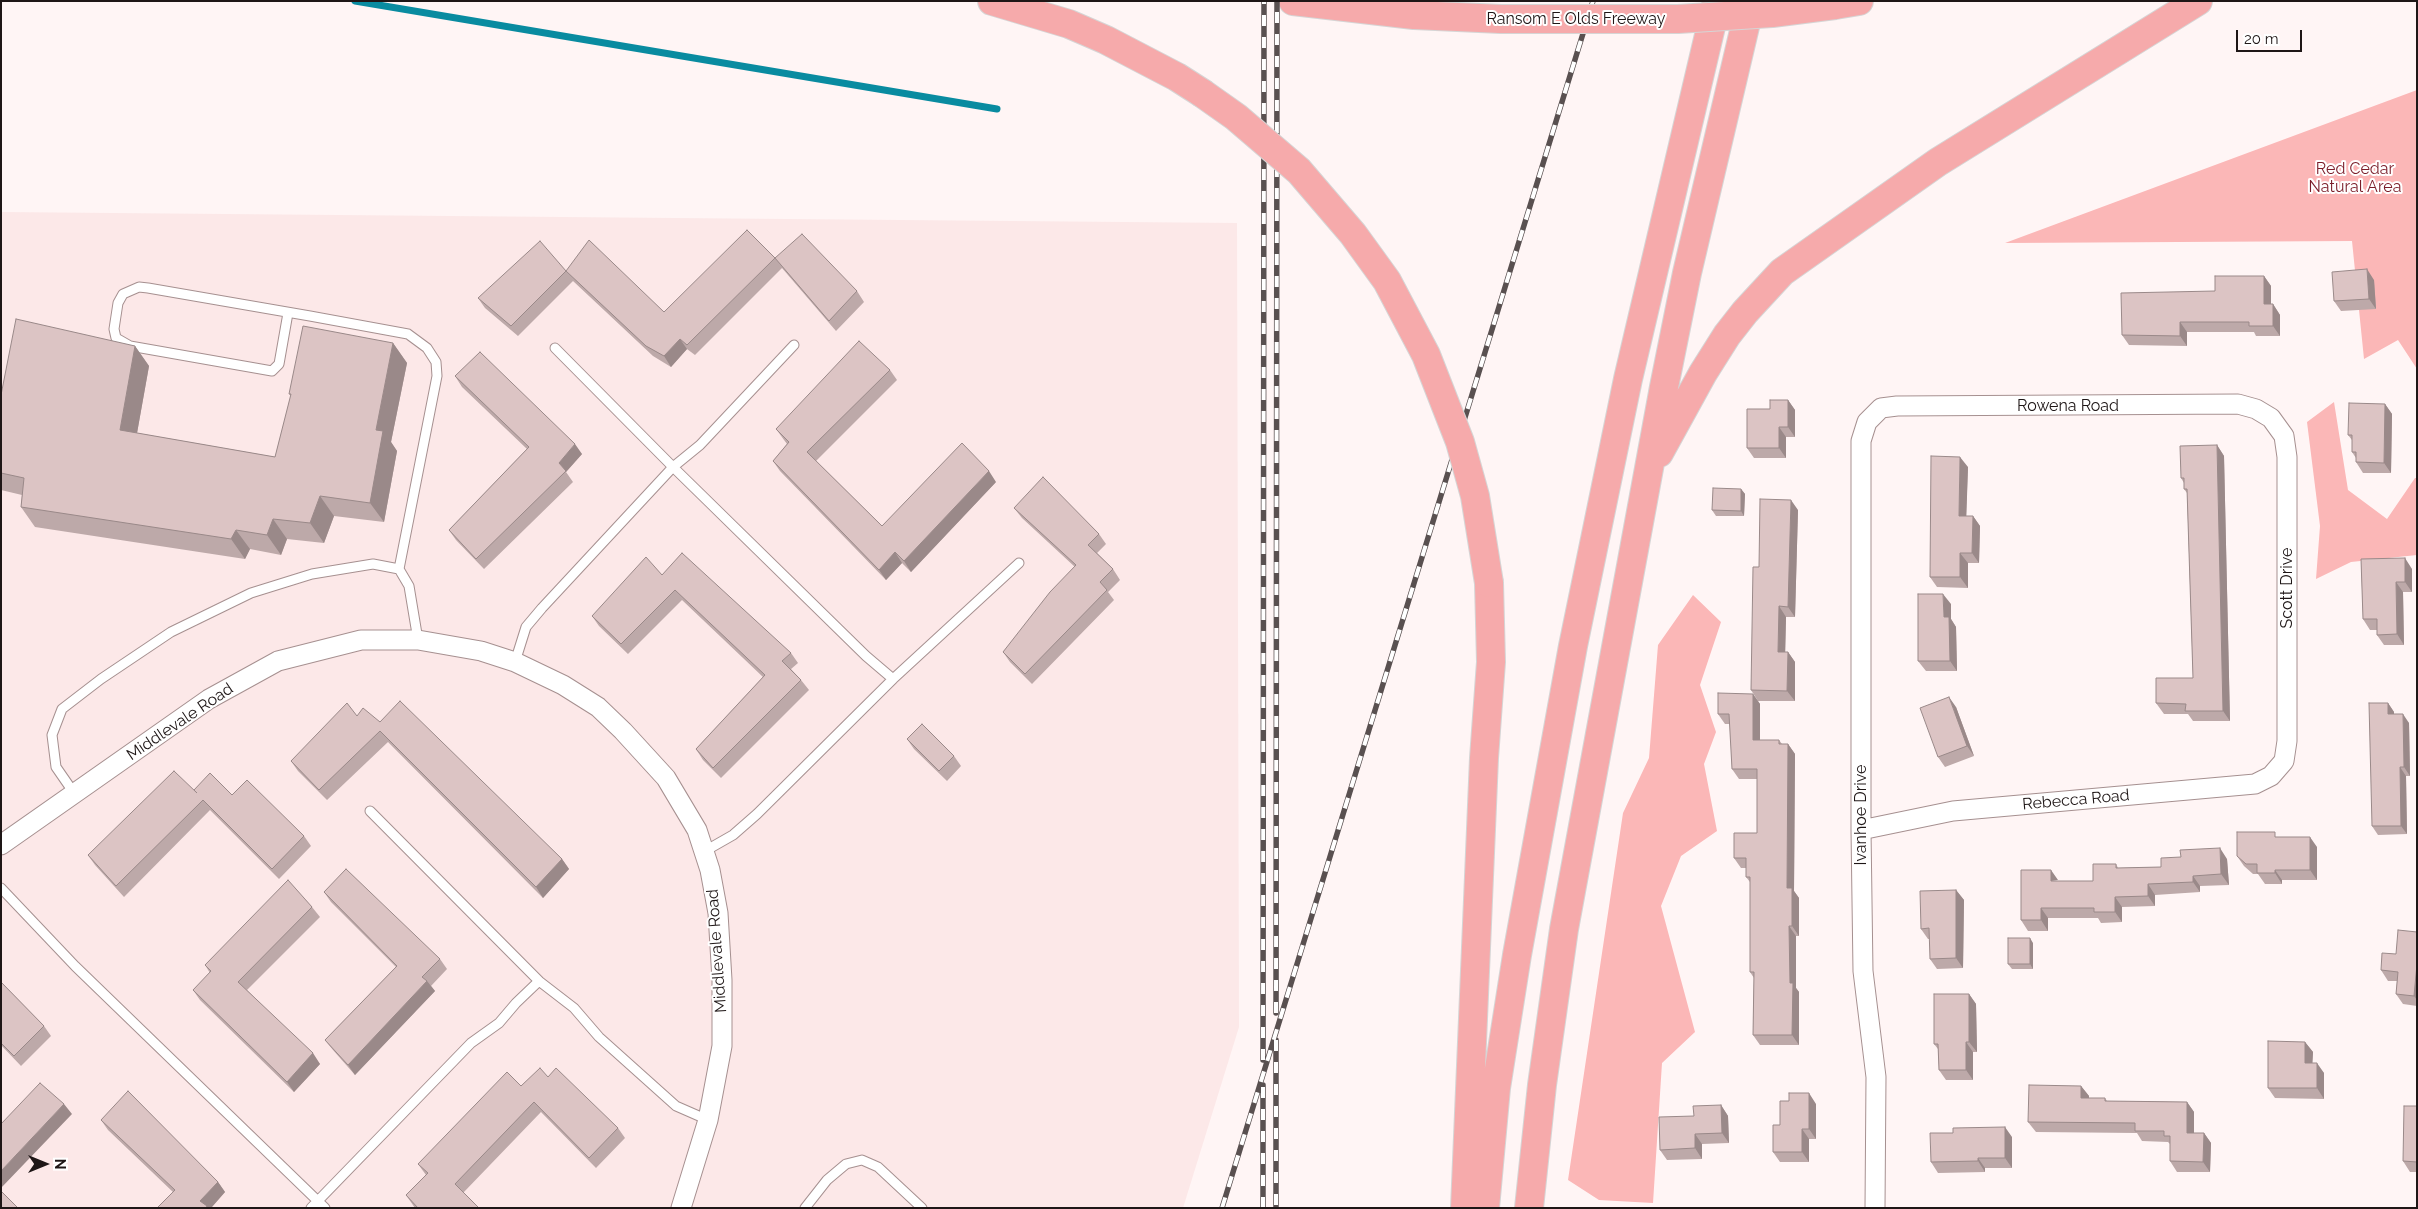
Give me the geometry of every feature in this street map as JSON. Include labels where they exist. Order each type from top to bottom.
[{"type":"highway","points":[[992,1],[1069,24],[1106,40],[1170,73],[1236,117],[1299,171],[1353,234],[1387,281],[1414,329],[1437,378],[1460,442],[1475,496],[1489,583],[1490,662],[1465,1208]]},
{"type":"highway","points":[[1485,1208],[1496,1088],[1517,955],[1573,646],[1628,379],[1717,1]]},
{"type":"highway","points":[[1529,1208],[1542,1085],[1564,929],[1664,387],[1687,273],[1732,75],[1751,1]]},
{"type":"highway","points":[[1732,75],[1767,1]]},
{"type":"highway","points":[[1650,467],[1703,373],[1727,335],[1751,305],[1782,272],[1938,162],[2198,1]]},
{"type":"highway","name":"Ransom E Olds Freeway","points":[[1300,2],[1414,15],[1501,19],[1678,19],[1772,13],[1847,3]]},
{"type":"highway","points":[[1628,379],[1664,387]]},
{"type":"street","name":"Rowena Road","points":[[1867,422],[1882,408],[1897,406],[2238,404],[2256,409],[2271,418]]},
{"type":"street","name":"Scott Drive","points":[[2271,418],[2284,436],[2287,458],[2287,741],[2284,761]]},
{"type":"street","name":"Ivanhoe Drive","points":[[1867,422],[1861,441],[1862,971],[1876,1077],[1875,1208]]},
{"type":"street","name":"Middlevale Road","points":[[1,845],[208,699],[278,661],[361,640],[418,640],[481,651],[515,662],[564,685],[598,707],[666,778],[697,830],[705,851],[718,913],[722,990],[722,1046],[708,1120],[681,1208]]},
{"type":"street","name":"Rebecca Road","points":[[1861,830],[1954,812],[2255,784],[2271,776],[2284,761]]},
{"type":"lane","points":[[288,313],[280,364],[272,371],[130,346],[116,338],[114,329],[118,303],[123,294],[140,287],[408,334],[427,348],[436,362],[437,376],[399,569],[409,586],[418,640]]},
{"type":"lane","points":[[515,662],[526,627],[673,467],[700,445],[794,345]]},
{"type":"lane","points":[[555,348],[673,467],[866,656],[893,680]]},
{"type":"lane","points":[[705,851],[733,835],[757,814],[893,680],[1019,563]]},
{"type":"lane","points":[[74,793],[56,767],[52,735],[62,709],[100,679],[171,632],[250,593],[312,574],[373,564],[399,569]]},
{"type":"lane","points":[[370,811],[539,981],[574,1008],[599,1037],[676,1106],[708,1120]]},
{"type":"lane","points":[[1,888],[75,966],[315,1204],[325,1208]]},
{"type":"lane","points":[[315,1204],[471,1043],[499,1023],[539,981]]},
{"type":"lane","points":[[805,1208],[828,1180],[846,1164],[862,1160],[878,1167],[922,1208]]},
{"type":"shaded area","points":[[1,212],[1237,223],[1239,1027],[1183,1208],[1,1208]]},
{"type":"green space","name":"Red Cedar Natural Area","points":[[2417,90],[2417,369],[2398,340],[2364,359],[2352,241],[2005,243]]},
{"type":"green space","points":[[2334,402],[2348,490],[2387,519],[2415,478],[2417,478],[2417,555],[2351,562],[2316,579],[2320,526],[2307,422]]},
{"type":"green space","points":[[1693,595],[1721,622],[1700,685],[1716,732],[1704,764],[1717,831],[1681,856],[1661,906],[1695,1032],[1662,1063],[1653,1203],[1599,1200],[1568,1180],[1623,813],[1649,758],[1658,645]]},
{"type":"building","points":[[747,230],[775,258],[687,345],[680,339],[664,356],[646,346],[566,271],[589,240],[664,312]]},
{"type":"building","points":[[802,234],[857,291],[829,321],[775,258]]},
{"type":"building","points":[[540,241],[566,271],[511,326],[478,298]]},
{"type":"building","points":[[2367,269],[2369,299],[2334,301],[2332,272]]},
{"type":"building","points":[[2215,276],[2264,276],[2264,304],[2273,304],[2273,326],[2249,326],[2249,322],[2180,322],[2180,336],[2122,335],[2121,293],[2215,291]]},
{"type":"building","points":[[16,319],[135,346],[120,430],[275,457],[291,394],[289,394],[303,326],[393,343],[376,430],[383,431],[370,503],[320,496],[310,523],[273,519],[267,535],[236,530],[231,539],[21,507],[24,478],[1,473],[1,395]]},
{"type":"building","points":[[859,341],[890,370],[807,452],[882,526],[962,443],[989,471],[904,561],[895,552],[879,570],[773,461],[789,442],[776,429]]},
{"type":"building","points":[[480,352],[575,444],[559,463],[566,471],[476,559],[449,530],[529,447],[455,376]]},
{"type":"building","points":[[1770,400],[1788,400],[1788,427],[1779,427],[1779,448],[1747,448],[1747,409],[1770,409]]},
{"type":"building","points":[[2349,403],[2385,404],[2384,463],[2356,462],[2356,452],[2352,452],[2352,435],[2348,435]]},
{"type":"building","points":[[2217,445],[2223,711],[2185,711],[2186,704],[2156,703],[2156,678],[2193,678],[2187,489],[2184,489],[2184,478],[2181,478],[2180,446]]},
{"type":"building","points":[[1931,456],[1960,457],[1959,516],[1973,516],[1972,553],[1960,553],[1960,577],[1930,577]]},
{"type":"building","points":[[1043,477],[1099,534],[1088,545],[1113,569],[1100,582],[1107,590],[1025,674],[1003,652],[1050,592],[1076,565],[1014,508]]},
{"type":"building","points":[[1713,488],[1741,489],[1741,511],[1712,510]]},
{"type":"building","points":[[1760,499],[1791,500],[1788,607],[1779,606],[1778,652],[1788,652],[1787,691],[1751,690],[1753,567],[1759,567]]},
{"type":"building","points":[[682,553],[791,653],[782,661],[801,680],[713,768],[696,749],[765,675],[675,590],[621,644],[592,616],[646,557],[662,575]]},
{"type":"building","points":[[2405,558],[2405,582],[2396,582],[2397,634],[2377,635],[2377,619],[2363,619],[2361,559]]},
{"type":"building","points":[[1918,594],[1943,594],[1944,617],[1949,617],[1950,661],[1918,661]]},
{"type":"building","points":[[1718,693],[1753,694],[1753,740],[1779,740],[1779,744],[1788,744],[1787,888],[1792,888],[1792,926],[1789,926],[1790,983],[1793,983],[1792,1035],[1753,1035],[1754,972],[1750,972],[1750,877],[1746,877],[1746,858],[1734,858],[1734,833],[1757,833],[1757,769],[1732,769],[1729,714],[1718,714]]},
{"type":"building","points":[[1949,697],[1967,746],[1938,757],[1920,708]]},
{"type":"building","points":[[400,701],[562,859],[536,887],[380,731],[319,790],[291,761],[347,703],[357,716],[363,708],[380,722]]},
{"type":"building","points":[[2369,703],[2388,703],[2388,714],[2403,714],[2404,767],[2400,767],[2401,826],[2372,826]]},
{"type":"building","points":[[922,724],[954,756],[939,771],[907,739]]},
{"type":"building","points":[[174,771],[197,793],[194,790],[210,773],[232,795],[247,780],[304,836],[272,869],[203,800],[116,886],[88,855]]},
{"type":"building","points":[[2237,832],[2275,832],[2275,837],[2310,837],[2310,870],[2275,870],[2275,873],[2257,873],[2257,864],[2246,864],[2237,856]]},
{"type":"building","points":[[2220,848],[2221,874],[2193,876],[2193,882],[2148,884],[2148,896],[2115,897],[2115,912],[2094,912],[2094,908],[2041,908],[2041,920],[2021,920],[2021,870],[2051,870],[2051,881],[2093,881],[2093,864],[2116,864],[2116,868],[2161,867],[2161,858],[2181,857],[2180,850]]},
{"type":"building","points":[[346,869],[440,959],[422,977],[427,981],[348,1065],[325,1040],[397,966],[324,892]]},
{"type":"building","points":[[288,880],[312,907],[238,982],[313,1053],[287,1082],[193,990],[211,971],[205,965]]},
{"type":"building","points":[[1956,890],[1956,958],[1930,959],[1929,928],[1921,929],[1920,891]]},
{"type":"building","points":[[2398,930],[2417,932],[2414,996],[2396,994],[2398,972],[2381,970],[2382,953],[2396,954]]},
{"type":"building","points":[[2008,938],[2030,938],[2030,964],[2008,964]]},
{"type":"building","points":[[1,982],[44,1026],[14,1056],[1,1043]]},
{"type":"building","points":[[1934,994],[1969,994],[1969,1042],[1966,1042],[1966,1070],[1939,1070],[1938,1044],[1934,1044]]},
{"type":"building","points":[[2268,1041],[2305,1042],[2305,1063],[2317,1063],[2317,1088],[2268,1088]]},
{"type":"building","points":[[540,1068],[548,1077],[556,1068],[618,1128],[589,1158],[534,1102],[455,1184],[479,1208],[418,1208],[406,1195],[428,1173],[418,1164],[507,1072],[521,1086]]},
{"type":"building","points":[[40,1083],[64,1104],[1,1171],[1,1124]]},
{"type":"building","points":[[2029,1085],[2081,1086],[2081,1098],[2105,1098],[2105,1101],[2187,1102],[2187,1133],[2204,1133],[2203,1162],[2170,1161],[2170,1136],[2164,1136],[2164,1131],[2135,1131],[2135,1123],[2028,1122]]},
{"type":"building","points":[[128,1091],[218,1182],[200,1201],[207,1206],[206,1208],[157,1208],[175,1190],[101,1120]]},
{"type":"building","points":[[1789,1093],[1809,1093],[1809,1129],[1802,1129],[1802,1152],[1773,1152],[1773,1125],[1780,1125],[1780,1101],[1789,1101]]},
{"type":"building","points":[[1721,1105],[1722,1133],[1695,1134],[1695,1148],[1660,1150],[1659,1117],[1694,1116],[1693,1106]]},
{"type":"building","points":[[2404,1106],[2417,1106],[2417,1162],[2403,1161]]},
{"type":"building","points":[[2005,1127],[2005,1158],[1978,1158],[1978,1161],[1931,1162],[1930,1133],[1953,1133],[1953,1128]]},
{"type":"building","points":[[1,1191],[18,1208],[1,1208]]},
{"type":"waterway","points":[[355,1],[997,109]]},
{"type":"railway","points":[[1263,1060],[1264,1]]},
{"type":"railway","points":[[1276,1013],[1277,1]]},
{"type":"railway","points":[[1222,1208],[1593,1]]},
{"type":"railway","points":[[1276,1040],[1276,1208]]},
{"type":"railway","points":[[1263,1085],[1263,1208]]}]
